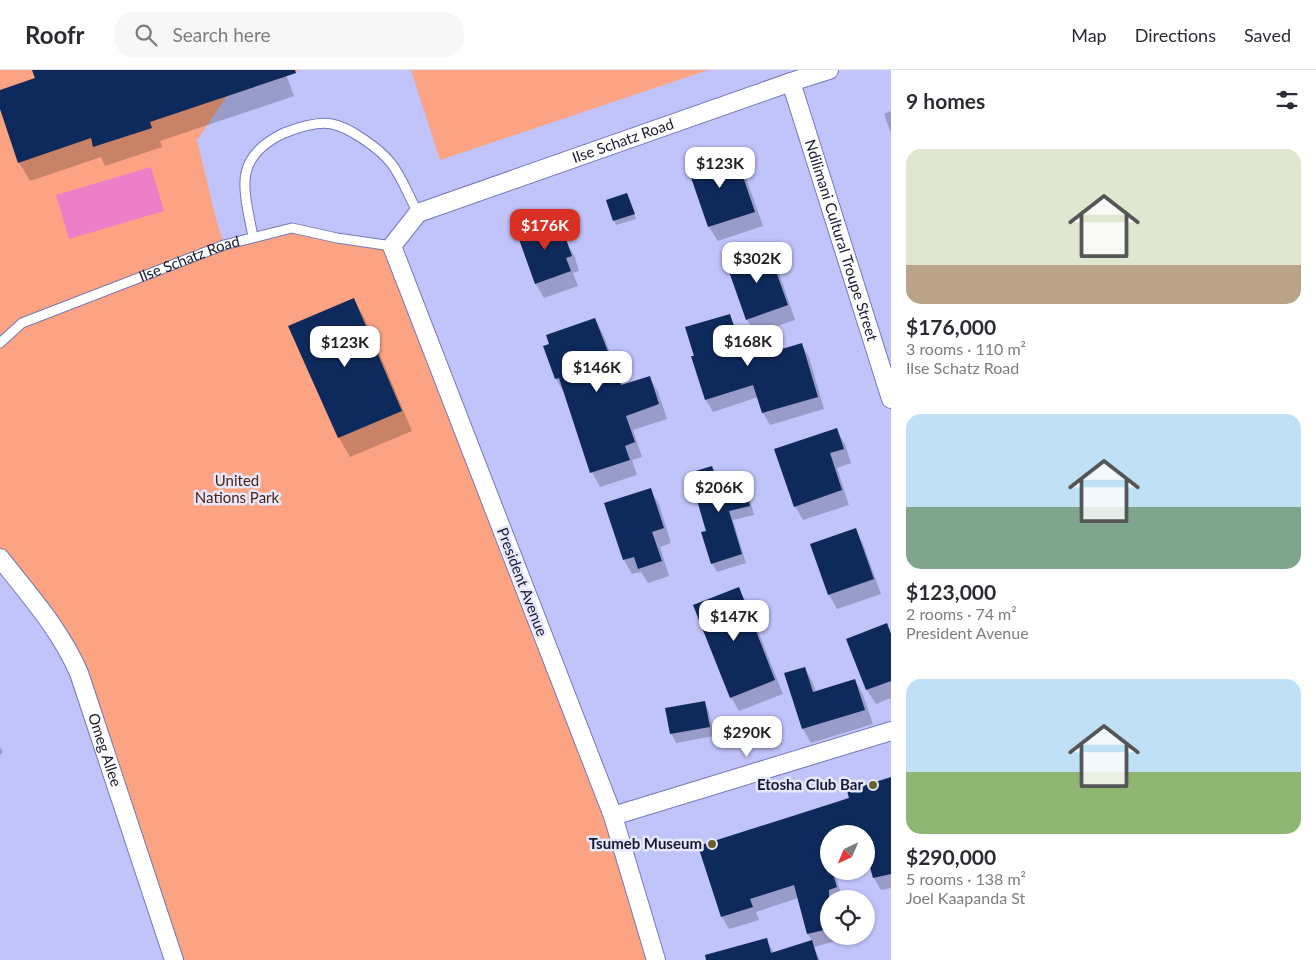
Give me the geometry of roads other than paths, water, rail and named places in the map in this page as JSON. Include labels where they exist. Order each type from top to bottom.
[{"type":"street","name":"Ilse Schatz Road","points":[[418,213],[790,79],[830,70]]},
{"type":"street","name":"Ndilimani Cultural Troupe Street","points":[[790,79],[891,399]]},
{"type":"street","points":[[392,246],[418,213]]},
{"type":"street","name":"President Avenue","points":[[392,246],[613,816],[656,960]]},
{"type":"street","name":"Omeg Allee","points":[[0,558],[51,622],[76,666],[174,960]]},
{"type":"street","points":[[613,816],[891,731]]},
{"type":"lane","points":[[253,237],[246,193],[246,173],[254,155],[264,144],[276,137],[309,126],[330,123],[342,127],[376,147],[392,163],[418,213]]},
{"type":"lane","name":"Ilse Schatz Road","points":[[0,343],[22,323],[224,245],[253,237],[292,228],[338,238],[392,246]]},
{"type":"place","name":"Etosha Club Bar","points":[[873,785]]},
{"type":"place","name":"Tsumeb Museum","points":[[712,844]]},
{"type":"park label","name":"United Nations Park","points":[[237,490]]}]
